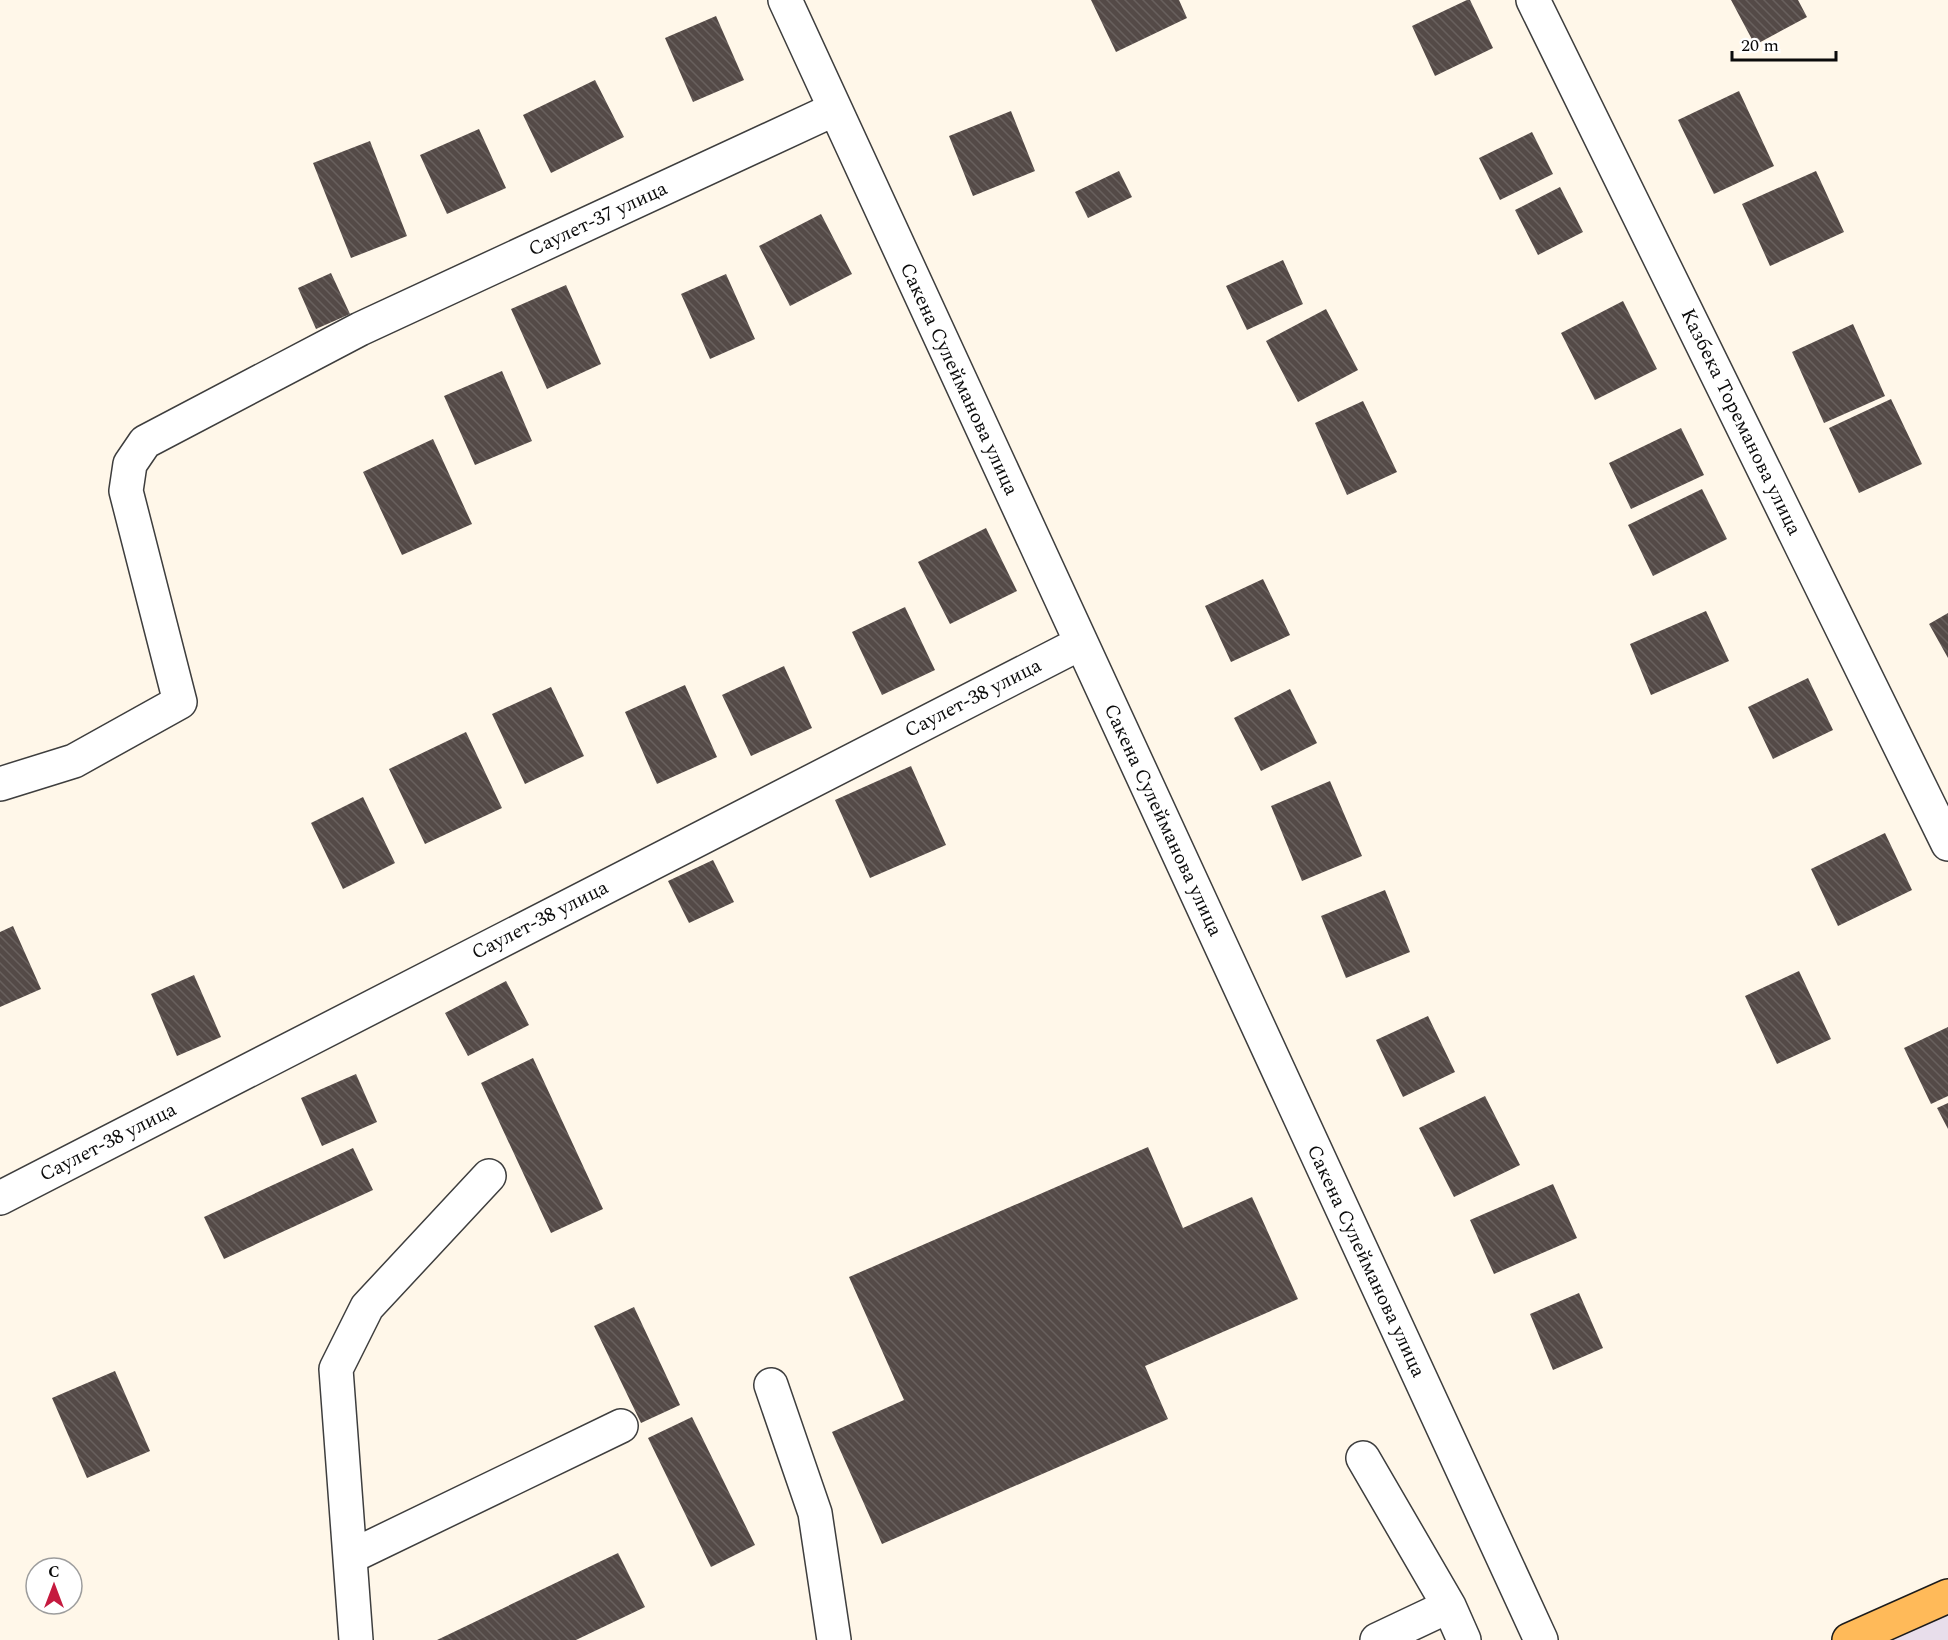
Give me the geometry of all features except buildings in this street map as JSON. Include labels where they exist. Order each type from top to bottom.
[{"type":"main road","points":[[1849,1640],[1948,1596]]},
{"type":"street","name":"Сакена Сулейманова улица","points":[[785,0],[1541,1640]]},
{"type":"street","name":"Казбека Тореманова улица","points":[[1533,0],[1948,844]]},
{"type":"street","name":"Саулет-37 улица","points":[[0,784],[74,761],[180,702],[126,491],[130,464],[145,442],[360,329],[835,109]]},
{"type":"street","name":"Саулет-38 улица","points":[[0,1198],[1081,643]]},
{"type":"street","points":[[356,1640],[336,1369],[367,1307],[489,1176]]},
{"type":"street","points":[[771,1385],[815,1513],[834,1640]]},
{"type":"street","points":[[350,1557],[621,1426]]},
{"type":"street","points":[[1363,1458],[1449,1606],[1464,1640]]},
{"type":"street","points":[[1377,1640],[1449,1606]]},
{"type":"shaded area","points":[[1948,1610],[1948,1640],[1882,1640]]}]
